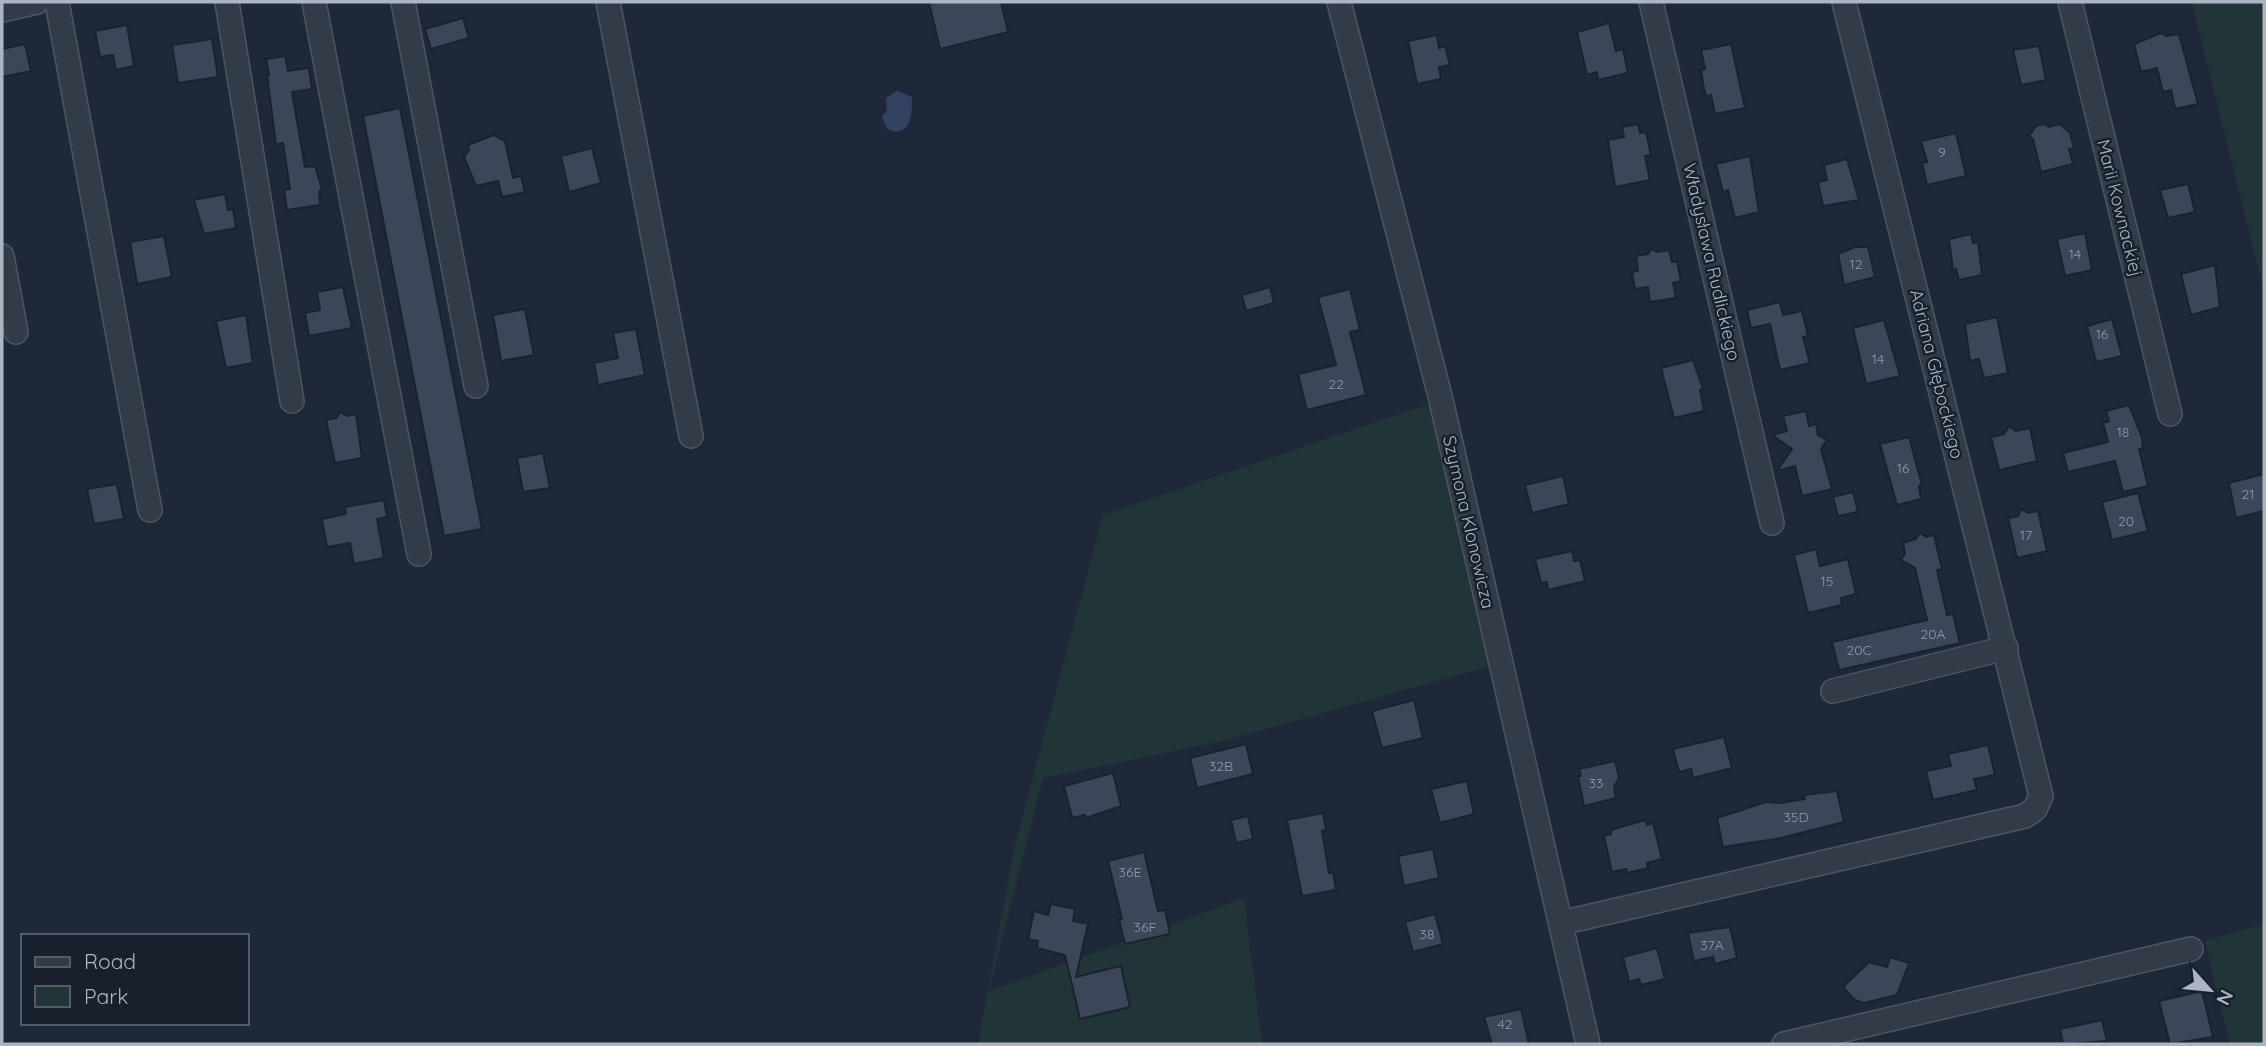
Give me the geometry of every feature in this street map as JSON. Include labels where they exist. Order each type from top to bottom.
[{"type":"street","points":[[2,10],[37,2]]},
{"type":"street","points":[[57,2],[150,510]]},
{"type":"street","points":[[228,2],[292,401]]},
{"type":"street","points":[[314,2],[419,554]]},
{"type":"street","points":[[403,2],[476,386]]},
{"type":"street","points":[[608,2],[691,436]]},
{"type":"street","name":"Szymona Klonowicza","points":[[1339,2],[1441,400],[1588,1044]]},
{"type":"street","name":"Władysława Rudlickiego","points":[[1651,2],[1772,523]]},
{"type":"street","name":"Adriana Głębockiego","points":[[1560,923],[2025,816],[2035,808],[2041,796],[2031,746],[1844,2]]},
{"type":"street","name":"Marii Kownackiej","points":[[2070,2],[2170,414]]},
{"type":"street","points":[[2,256],[16,332]]},
{"type":"street","points":[[1833,691],[2006,648]]},
{"type":"street","points":[[1784,1044],[2191,949]]},
{"type":"green space","points":[[2192,2],[2264,2],[2264,290]]},
{"type":"green space","points":[[1441,400],[1501,663],[1223,741],[1043,778],[989,991],[1244,898],[1262,1044],[978,1044],[1015,845],[1103,515]]},
{"type":"green space","points":[[2264,924],[2264,1044],[2230,1044],[2205,941]]},
{"type":"water","points":[[897,91],[912,97],[910,118],[901,131],[887,129],[882,117],[887,110],[886,98]]},
{"type":"building","points":[[929,2],[1001,2],[1008,32],[940,49]]},
{"type":"building","points":[[463,18],[469,38],[431,49],[425,29]]},
{"type":"building","points":[[1609,23],[1616,51],[1623,49],[1628,73],[1598,80],[1597,72],[1587,75],[1577,32]]},
{"type":"building","points":[[127,25],[134,66],[116,70],[113,55],[100,57],[95,31]]},
{"type":"building","points":[[2161,33],[2167,36],[2179,34],[2198,104],[2175,109],[2171,90],[2163,92],[2157,68],[2141,72],[2134,44]]},
{"type":"building","points":[[1437,35],[1439,48],[1445,46],[1450,65],[1439,67],[1441,79],[1417,84],[1408,41]]},
{"type":"building","points":[[212,39],[218,77],[178,83],[172,45]]},
{"type":"building","points":[[25,44],[31,71],[2,77],[2,49]]},
{"type":"building","points":[[1731,44],[1745,108],[1715,114],[1711,95],[1706,96],[1703,84],[1701,70],[1705,69],[1701,50]]},
{"type":"building","points":[[2039,46],[2046,80],[2021,85],[2013,50]]},
{"type":"building","points":[[285,56],[288,71],[309,68],[312,89],[292,92],[305,167],[315,166],[322,189],[319,192],[320,205],[287,210],[284,190],[290,189],[283,143],[276,145],[266,59]]},
{"type":"building","points":[[400,108],[482,529],[444,536],[363,116]]},
{"type":"building","points":[[1638,124],[1640,133],[1646,132],[1651,155],[1645,156],[1650,180],[1615,187],[1608,140],[1624,137],[1622,127]]},
{"type":"building","points":[[2044,124],[2049,127],[2060,124],[2070,133],[2074,148],[2069,149],[2073,164],[2041,172],[2033,139],[2029,136],[2036,126]]},
{"type":"building","points":[[1956,133],[1966,176],[1927,185],[1922,163],[1927,162],[1921,141]]},
{"type":"building","points":[[494,135],[505,141],[513,178],[521,176],[525,192],[502,197],[498,181],[476,186],[464,157],[469,150],[468,145]]},
{"type":"building","points":[[592,148],[601,183],[569,192],[561,156]]},
{"type":"building","points":[[1750,156],[1759,212],[1735,218],[1728,190],[1723,192],[1716,164]]},
{"type":"building","points":[[1847,159],[1859,200],[1823,206],[1818,182],[1827,180],[1824,165]]},
{"type":"building","points":[[2188,184],[2195,212],[2168,218],[2160,190]]},
{"type":"building","points":[[225,194],[228,210],[233,209],[236,228],[204,234],[194,200]]},
{"type":"building","points":[[2085,233],[2092,270],[2065,276],[2057,239]]},
{"type":"building","points":[[1971,234],[1973,243],[1978,242],[1982,275],[1959,280],[1956,269],[1953,270],[1949,239]]},
{"type":"building","points":[[164,236],[172,277],[137,284],[130,242]]},
{"type":"building","points":[[1855,247],[1868,247],[1875,277],[1844,285],[1838,254]]},
{"type":"building","points":[[1652,249],[1657,252],[1669,250],[1672,262],[1677,261],[1681,281],[1673,283],[1676,298],[1650,302],[1648,287],[1635,289],[1632,272],[1638,271],[1636,256],[1648,254]]},
{"type":"building","points":[[2215,265],[2220,307],[2191,315],[2181,274]]},
{"type":"building","points":[[343,287],[352,328],[309,336],[305,313],[320,310],[317,292]]},
{"type":"building","points":[[1270,287],[1274,303],[1246,311],[1242,295]]},
{"type":"building","points":[[1350,289],[1360,330],[1350,332],[1366,395],[1307,410],[1298,374],[1336,365],[1318,297]]},
{"type":"building","points":[[1780,302],[1783,315],[1802,311],[1808,336],[1803,337],[1810,363],[1780,370],[1770,324],[1751,328],[1747,310]]},
{"type":"building","points":[[525,309],[534,355],[501,361],[493,315]]},
{"type":"building","points":[[246,315],[253,363],[226,368],[216,321]]},
{"type":"building","points":[[1997,317],[2008,373],[1984,378],[1979,359],[1970,361],[1965,324]]},
{"type":"building","points":[[2112,319],[2122,356],[2096,362],[2087,326]]},
{"type":"building","points":[[1884,320],[1900,376],[1866,384],[1853,328]]},
{"type":"building","points":[[636,329],[645,375],[598,385],[594,363],[618,358],[613,333]]},
{"type":"building","points":[[1693,360],[1703,389],[1700,390],[1704,411],[1674,418],[1661,368]]},
{"type":"building","points":[[2129,405],[2142,438],[2143,449],[2139,449],[2148,486],[2123,492],[2115,461],[2068,472],[2063,453],[2108,442],[2103,423],[2109,421],[2106,411]]},
{"type":"building","points":[[1806,411],[1809,426],[1816,424],[1818,435],[1827,440],[1821,449],[1832,489],[1802,496],[1795,466],[1777,471],[1792,449],[1772,435],[1787,431],[1783,416]]},
{"type":"building","points":[[340,412],[347,416],[356,414],[362,458],[335,463],[326,420],[336,418]]},
{"type":"building","points":[[2009,426],[2016,431],[2030,428],[2037,461],[1999,470],[1991,437],[2004,434]]},
{"type":"building","points":[[1909,437],[1922,485],[1919,486],[1921,499],[1897,505],[1880,444]]},
{"type":"building","points":[[543,453],[550,488],[523,492],[517,458]]},
{"type":"building","points":[[2264,474],[2264,511],[2236,518],[2229,483]]},
{"type":"building","points":[[1563,476],[1569,504],[1532,513],[1525,485]]},
{"type":"building","points":[[117,484],[124,519],[94,524],[87,489]]},
{"type":"building","points":[[1853,492],[1858,512],[1838,516],[1833,497]]},
{"type":"building","points":[[2138,493],[2148,531],[2112,540],[2102,502]]},
{"type":"building","points":[[384,500],[387,517],[377,519],[384,558],[354,564],[350,543],[327,547],[322,519],[346,514],[345,507]]},
{"type":"building","points":[[2021,509],[2028,513],[2038,511],[2047,551],[2017,558],[2008,518],[2018,516]]},
{"type":"building","points":[[1920,533],[1926,537],[1934,535],[1942,569],[1937,570],[1947,615],[1953,614],[1960,643],[1839,670],[1832,642],[1927,620],[1915,568],[1901,560],[1905,553],[1903,543],[1916,539]]},
{"type":"building","points":[[1816,549],[1820,566],[1848,559],[1856,594],[1841,598],[1842,605],[1808,613],[1794,555]]},
{"type":"building","points":[[1572,551],[1574,561],[1580,560],[1585,581],[1548,590],[1547,582],[1541,583],[1535,559]]},
{"type":"building","points":[[1414,700],[1423,738],[1382,748],[1372,711]]},
{"type":"building","points":[[1724,737],[1732,768],[1693,778],[1691,769],[1679,772],[1673,749]]},
{"type":"building","points":[[1246,744],[1253,774],[1197,788],[1190,758]]},
{"type":"building","points":[[1988,745],[1995,775],[1974,779],[1977,790],[1933,800],[1926,771],[1951,766],[1948,754]]},
{"type":"building","points":[[1615,761],[1619,778],[1614,787],[1616,798],[1584,806],[1579,769]]},
{"type":"building","points":[[1113,773],[1121,806],[1086,818],[1085,815],[1072,818],[1064,786]]},
{"type":"building","points":[[1467,781],[1474,814],[1440,823],[1431,789]]},
{"type":"building","points":[[1837,791],[1844,822],[1781,838],[1723,847],[1717,818],[1766,802],[1780,803],[1805,799],[1804,795]]},
{"type":"building","points":[[1323,813],[1326,830],[1322,831],[1329,873],[1333,872],[1336,890],[1302,896],[1287,820]]},
{"type":"building","points":[[1248,816],[1253,839],[1236,843],[1231,820]]},
{"type":"building","points":[[1645,820],[1647,825],[1653,823],[1662,859],[1647,863],[1648,868],[1627,873],[1626,869],[1612,872],[1604,836],[1611,834],[1611,830]]},
{"type":"building","points":[[1433,849],[1439,878],[1404,886],[1398,856]]},
{"type":"building","points":[[1144,852],[1158,911],[1165,910],[1170,934],[1125,944],[1108,861]]},
{"type":"building","points":[[1051,904],[1075,909],[1073,921],[1088,924],[1076,977],[1121,966],[1130,1007],[1080,1019],[1065,955],[1037,948],[1038,941],[1028,939],[1034,911],[1048,915]]},
{"type":"building","points":[[1435,914],[1443,944],[1413,952],[1405,922]]},
{"type":"building","points":[[1730,927],[1737,958],[1715,964],[1713,957],[1694,961],[1688,933]]},
{"type":"building","points":[[1657,948],[1665,979],[1641,985],[1639,979],[1629,982],[1623,957]]},
{"type":"building","points":[[1890,957],[1909,963],[1897,995],[1864,1003],[1855,1000],[1843,987],[1869,962],[1887,967]]},
{"type":"building","points":[[2202,991],[2213,1037],[2170,1044],[2159,1001]]},
{"type":"building","points":[[1521,1009],[1529,1044],[1492,1044],[1484,1017]]},
{"type":"building","points":[[2102,1020],[2107,1041],[2063,1044],[2060,1029]]}]
